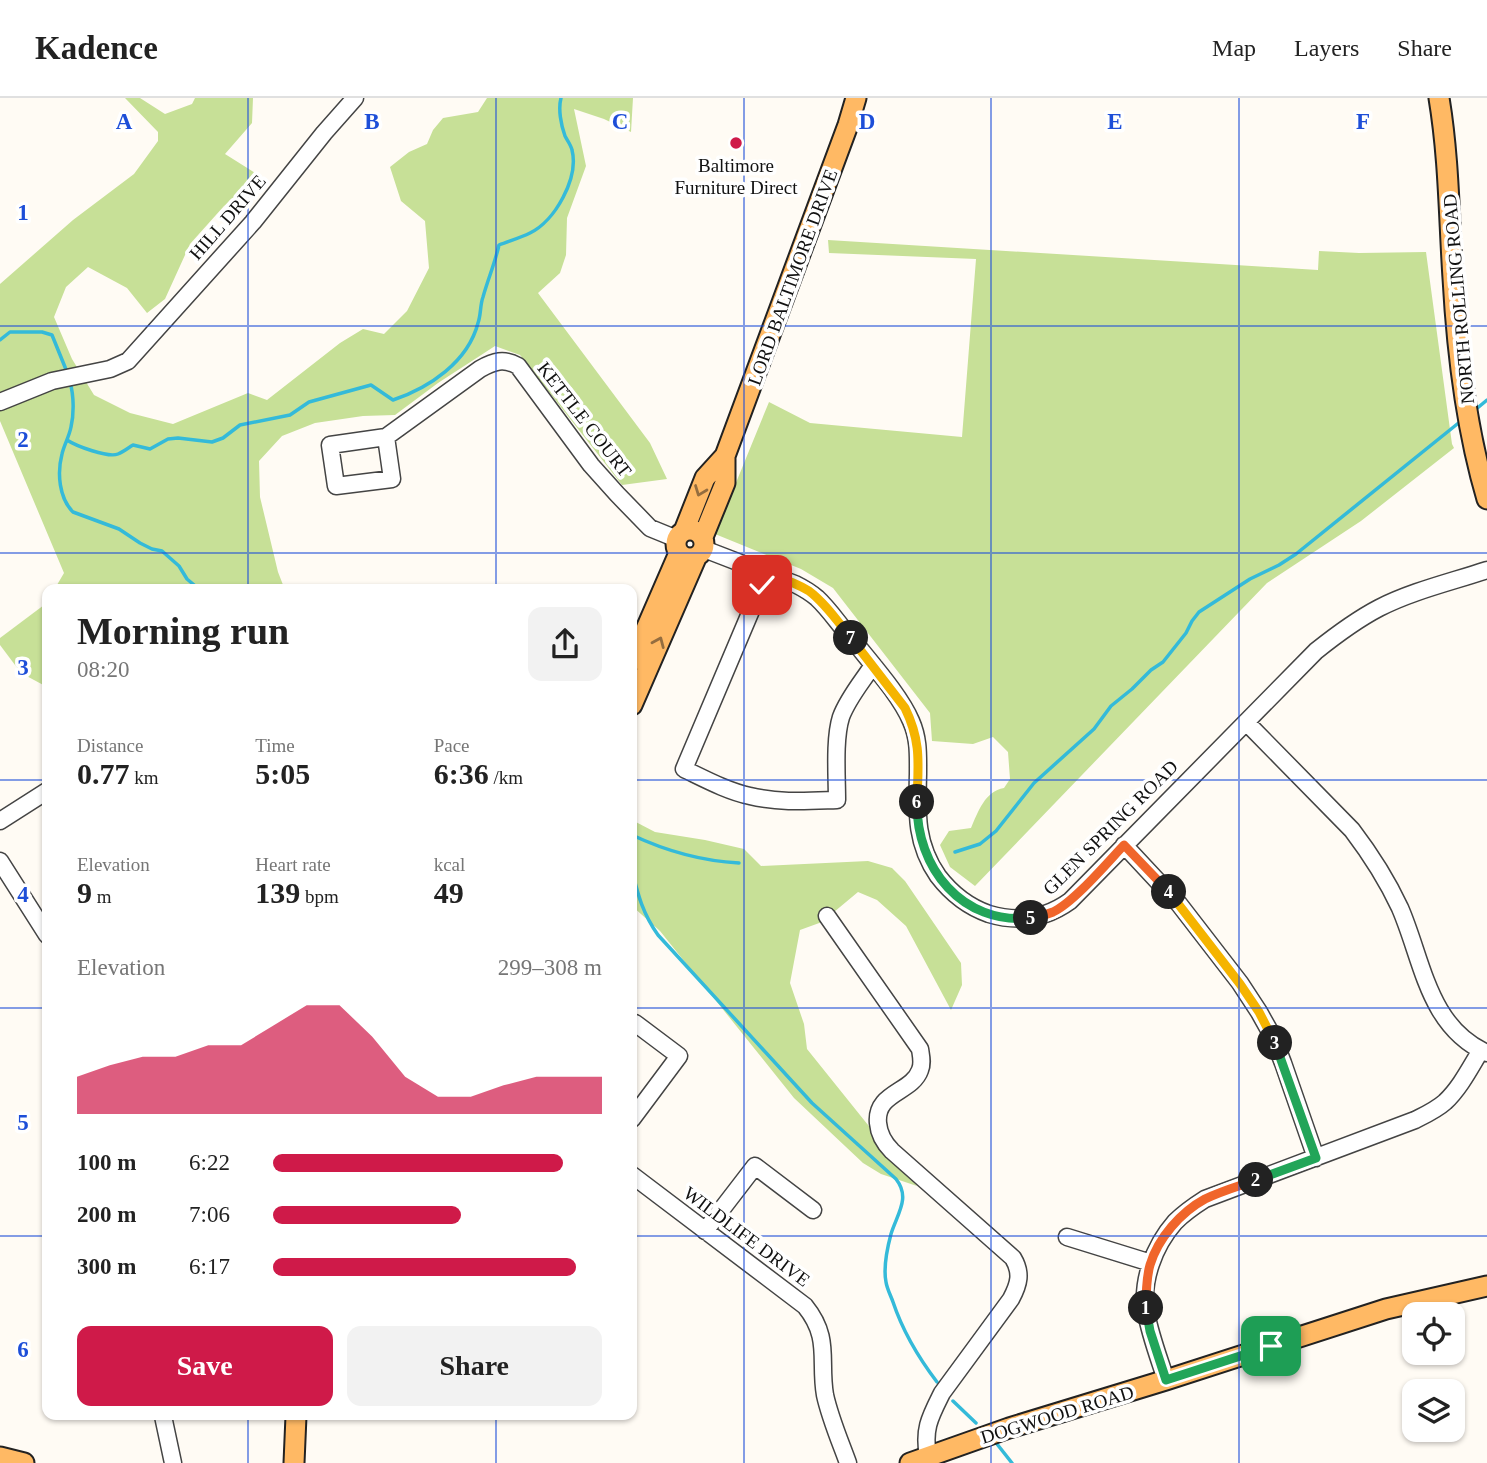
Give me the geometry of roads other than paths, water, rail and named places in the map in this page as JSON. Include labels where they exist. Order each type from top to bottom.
[{"type":"main road","name":"LORD BALTIMORE DRIVE","points":[[637,652],[690,544],[725,483],[725,456],[856,98]]},
{"type":"main road","name":"NORTH ROLLING ROAD","points":[[1440,98],[1455,319],[1466,404],[1487,499]]},
{"type":"main road","name":"LORD BALTIMORE DRIVE","points":[[637,691],[690,544]]},
{"type":"main road","name":"DOGWOOD ROAD","points":[[919,1460],[1009,1428],[1386,1309],[1487,1286]]},
{"type":"main road","points":[[294,1463],[296,1420]]},
{"type":"main road","points":[[0,1457],[24,1463]]},
{"type":"street","name":"HILL DRIVE","points":[[0,402],[35,387],[110,369],[128,361],[253,222],[355,98]]},
{"type":"street","name":"KETTLE COURT","points":[[386,437],[490,363],[500,360],[510,362],[518,366],[591,465],[650,528],[690,544]]},
{"type":"street","name":"GLEN SPRING ROAD","points":[[690,544],[795,583],[818,600],[905,708],[916,735],[919,751],[919,834],[933,869],[945,886],[980,911],[1000,917],[1022,919],[1040,917],[1056,911],[1070,901],[1316,651],[1337,634],[1379,608],[1402,598],[1487,570]]},
{"type":"street","points":[[767,573],[684,769],[747,796],[786,801],[837,800],[840,721],[846,706],[873,665]]},
{"type":"street","points":[[1166,1380],[1146,1310],[1147,1279],[1151,1263],[1175,1223],[1189,1209],[1205,1199],[1415,1120],[1434,1110],[1446,1101],[1484,1052],[1461,1037],[1439,1011],[1402,912],[1380,867],[1352,830],[1246,722]]},
{"type":"street","points":[[0,821],[42,794]]},
{"type":"street","points":[[1124,845],[1179,904],[1259,1012],[1273,1037],[1316,1158]]},
{"type":"street","points":[[0,861],[42,927]]},
{"type":"street","points":[[827,916],[920,1049],[920,1071],[913,1080],[884,1101],[878,1112],[883,1142],[1013,1258],[1020,1276],[1018,1287],[1011,1299],[933,1409],[919,1460]]},
{"type":"street","points":[[637,1024],[679,1056],[637,1112]]},
{"type":"street","points":[[705,1231],[755,1166],[813,1210]]},
{"type":"street","name":"WILDLIFE DRIVE","points":[[637,1179],[805,1306],[813,1316],[822,1342],[823,1381],[827,1404],[848,1463]]},
{"type":"street","points":[[1068,1237],[1151,1263]]},
{"type":"street","points":[[164,1420],[173,1463]]},
{"type":"waterway","points":[[67,440],[92,451],[113,455],[133,445],[150,449],[168,439],[212,442],[223,438],[240,425],[290,415],[309,402],[371,385],[393,400],[433,381],[456,361],[473,337],[499,245],[539,227],[563,198],[572,173],[573,161],[561,122],[561,98]]},
{"type":"waterway","points":[[0,340],[10,332],[42,332],[52,335],[67,372]]},
{"type":"waterway","points":[[70,382],[73,416],[60,469],[60,485],[68,506],[73,512],[119,529],[140,543],[162,551],[179,566],[193,584]]},
{"type":"waterway","points":[[1475,410],[1487,400]]},
{"type":"waterway","points":[[955,852],[980,844],[996,831],[1034,783],[1094,729],[1111,706],[1163,662],[1199,612],[1250,579],[1296,554],[1461,421]]},
{"type":"waterway","points":[[637,837],[684,854],[739,863]]},
{"type":"waterway","points":[[637,888],[648,920],[658,935],[812,1103],[896,1179],[903,1199],[887,1252],[886,1282],[906,1334],[937,1382]]},
{"type":"waterway","points":[[953,1401],[976,1423]]},
{"type":"waterway","points":[[997,1444],[1012,1463]]},
{"type":"place","name":"Baltimore Furniture Direct","points":[[736,143]]}]
